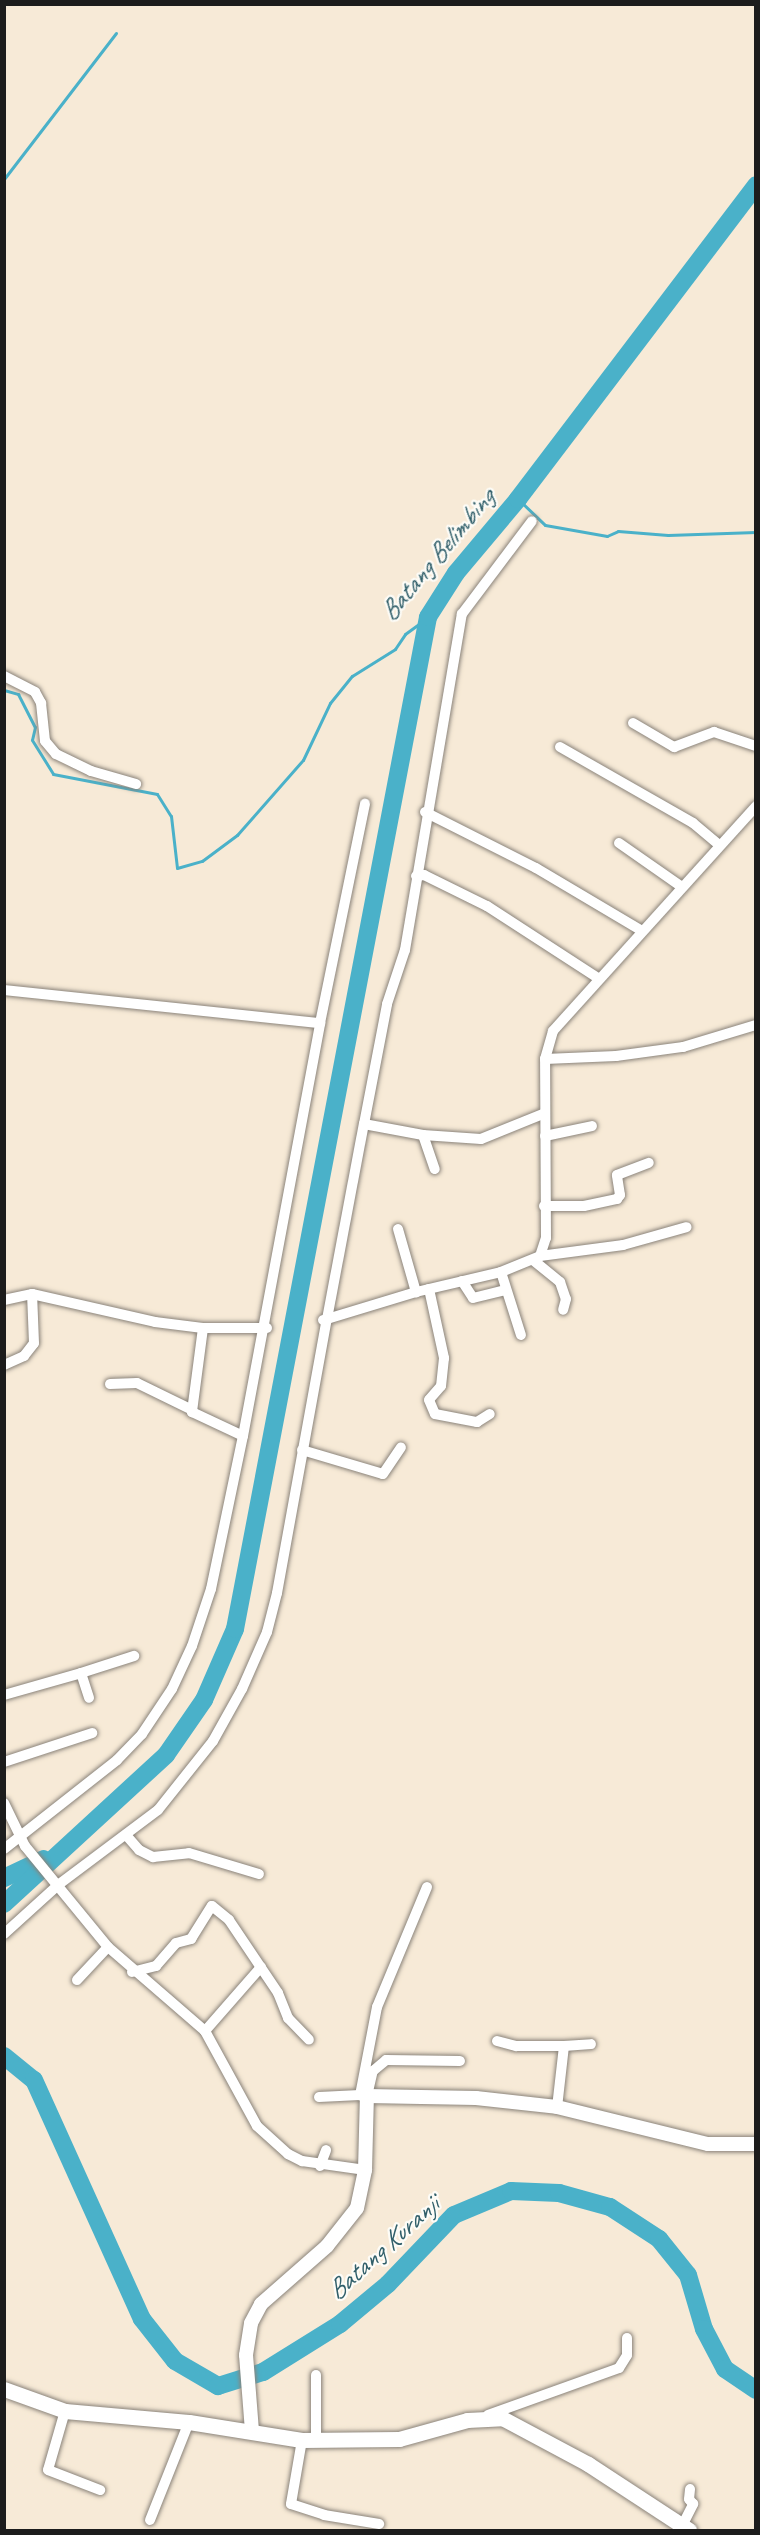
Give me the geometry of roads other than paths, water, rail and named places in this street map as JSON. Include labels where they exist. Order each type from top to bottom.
[{"type":"main road","points":[[4,2389],[65,2411],[189,2422],[309,2440],[399,2439],[485,2417],[519,2425],[588,2464],[685,2528]]},
{"type":"street","points":[[4,1934],[56,1882],[126,1835],[158,1810],[199,1760],[257,1657],[277,1593],[325,1319],[387,1005],[405,950],[425,812],[462,614],[532,521]]},
{"type":"street","points":[[4,676],[35,692],[43,712],[45,741],[56,754],[92,771],[136,784]]},
{"type":"street","points":[[633,723],[674,747],[714,732],[756,746]]},
{"type":"street","points":[[560,747],[693,823],[720,846]]},
{"type":"street","points":[[4,1849],[117,1760],[142,1734],[172,1689],[211,1589],[265,1328],[313,1074],[320,1023],[365,804]]},
{"type":"street","points":[[537,1258],[545,1248],[545,1059],[560,1020],[756,806]]},
{"type":"street","points":[[425,812],[536,868],[642,931]]},
{"type":"street","points":[[619,843],[682,887]]},
{"type":"street","points":[[416,876],[424,874],[487,906],[598,978]]},
{"type":"street","points":[[4,990],[320,1023]]},
{"type":"street","points":[[545,1059],[616,1056],[683,1047],[756,1025]]},
{"type":"street","points":[[364,1125],[423,1135],[481,1138],[544,1113]]},
{"type":"street","points":[[545,1136],[592,1126]]},
{"type":"street","points":[[423,1135],[435,1169]]},
{"type":"street","points":[[544,1206],[584,1206],[617,1199],[620,1195],[617,1175],[649,1163]]},
{"type":"street","points":[[325,1319],[416,1292],[501,1272],[537,1258],[623,1245],[687,1227]]},
{"type":"street","points":[[398,1229],[416,1292]]},
{"type":"street","points":[[537,1258],[560,1282],[566,1299],[563,1310]]},
{"type":"street","points":[[501,1272],[521,1335]]},
{"type":"street","points":[[462,1281],[472,1298],[506,1290]]},
{"type":"street","points":[[429,1289],[444,1358],[441,1386],[429,1400],[435,1414],[477,1422],[490,1414]]},
{"type":"street","points":[[4,1300],[32,1294],[155,1322],[203,1328],[265,1328]]},
{"type":"street","points":[[4,1365],[24,1356],[34,1343],[32,1294]]},
{"type":"street","points":[[192,1410],[198,1384],[203,1328]]},
{"type":"street","points":[[110,1384],[137,1383],[243,1436]]},
{"type":"street","points":[[302,1450],[383,1474],[401,1447]]},
{"type":"street","points":[[4,1695],[134,1656]]},
{"type":"street","points":[[81,1673],[89,1698]]},
{"type":"street","points":[[4,1762],[92,1733]]},
{"type":"street","points":[[4,1803],[18,1836],[25,1846],[108,1947],[132,1972],[205,2031],[257,2126],[288,2154],[320,2166],[365,2170]]},
{"type":"street","points":[[126,1835],[139,1850],[153,1857],[189,1853],[259,1874]]},
{"type":"street","points":[[252,2431],[246,2355],[251,2323],[261,2304],[349,2222],[362,2192],[365,2170],[363,2096],[377,2007],[427,1887]]},
{"type":"street","points":[[132,1972],[156,1966],[176,1944],[191,1939],[212,1906],[229,1920],[261,1967],[288,2018],[309,2040]]},
{"type":"street","points":[[77,1980],[108,1947]]},
{"type":"street","points":[[205,2031],[261,1967]]},
{"type":"street","points":[[497,2041],[516,2046],[591,2044]]},
{"type":"street","points":[[557,2107],[564,2046]]},
{"type":"street","points":[[363,2096],[373,2071],[386,2060],[460,2061]]},
{"type":"street","points":[[319,2097],[476,2098],[557,2107],[708,2144],[756,2144]]},
{"type":"street","points":[[320,2166],[326,2150]]},
{"type":"street","points":[[485,2417],[619,2368],[627,2355],[627,2338]]},
{"type":"street","points":[[316,2376],[309,2440],[291,2504],[324,2515],[379,2524]]},
{"type":"street","points":[[65,2411],[48,2470],[100,2490]]},
{"type":"street","points":[[150,2520],[189,2422]]},
{"type":"street","points":[[685,2528],[693,2504],[688,2499],[690,2489]]},
{"type":"waterway","points":[[4,179],[116,33]]},
{"type":"waterway","points":[[4,1904],[166,1755],[204,1700],[235,1629],[428,617],[456,573],[518,499],[756,185]]},
{"type":"waterway","points":[[518,499],[545,525],[607,536],[618,531],[668,535],[756,532]]},
{"type":"waterway","name":"Batang Belimbing","points":[[4,690],[18,694],[35,727],[32,740],[53,774],[157,794],[171,816],[177,868],[202,861],[237,835],[303,760],[330,703],[352,676],[395,649],[405,634],[428,617]]},
{"type":"waterway","points":[[4,1878],[44,1859]]},
{"type":"waterway","name":"Batang Kuranji","points":[[4,2056],[34,2080],[142,2319],[175,2361],[218,2386],[263,2372],[340,2324],[388,2284],[454,2215],[511,2191],[559,2193],[610,2207],[659,2239],[688,2275],[704,2329],[725,2369],[756,2390]]}]
